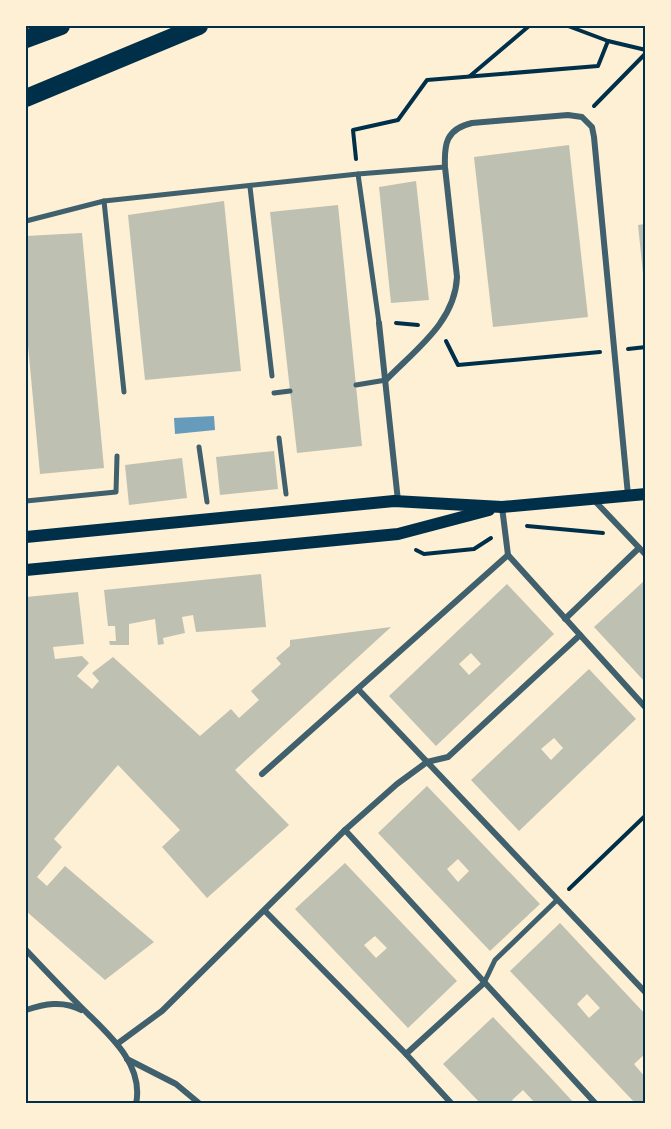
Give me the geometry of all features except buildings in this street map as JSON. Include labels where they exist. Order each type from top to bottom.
[{"type":"highway","points":[[26,39],[61,26]]},
{"type":"highway","points":[[26,98],[199,26]]},
{"type":"main road","points":[[26,570],[398,534],[502,507],[645,494]]},
{"type":"main road","points":[[26,537],[398,501],[502,507]]},
{"type":"street","points":[[356,385],[386,380],[439,326],[451,306],[456,292],[457,277],[445,167],[447,140],[465,125],[568,115],[582,117],[592,127],[594,137],[628,495]]},
{"type":"street","points":[[26,221],[104,201],[445,167]]},
{"type":"street","points":[[358,174],[386,380],[398,501]]},
{"type":"street","points":[[250,187],[272,376]]},
{"type":"street","points":[[104,201],[124,392]]},
{"type":"street","points":[[274,393],[290,391]]},
{"type":"street","points":[[279,438],[286,494]]},
{"type":"street","points":[[199,447],[207,502]]},
{"type":"street","points":[[26,501],[116,492],[117,456]]},
{"type":"street","points":[[592,498],[645,555]]},
{"type":"street","points":[[502,507],[508,555],[645,708]]},
{"type":"street","points":[[565,619],[639,548]]},
{"type":"street","points":[[262,774],[508,555]]},
{"type":"street","points":[[117,1044],[162,1011],[345,831],[397,784],[427,762],[448,757],[580,635]]},
{"type":"street","points":[[358,689],[645,993]]},
{"type":"street","points":[[345,831],[596,1104]]},
{"type":"street","points":[[406,1054],[484,983],[495,960],[557,900]]},
{"type":"street","points":[[265,911],[452,1104]]},
{"type":"street","points":[[26,950],[117,1044],[127,1059],[136,1086],[136,1104]]},
{"type":"street","points":[[26,1010],[49,1003],[70,1006],[87,1013]]},
{"type":"street","points":[[127,1059],[176,1084],[200,1104]]},
{"type":"path","points":[[468,77],[529,26]]},
{"type":"path","points":[[568,26],[608,41],[645,51],[582,117]]},
{"type":"path","points":[[358,174],[353,130],[398,120],[427,80],[598,66],[608,41]]},
{"type":"path","points":[[378,323],[439,326],[458,365],[645,347]]},
{"type":"path","points":[[557,900],[645,815]]},
{"type":"water","points":[[214,416],[215,430],[175,434],[174,418]]}]
